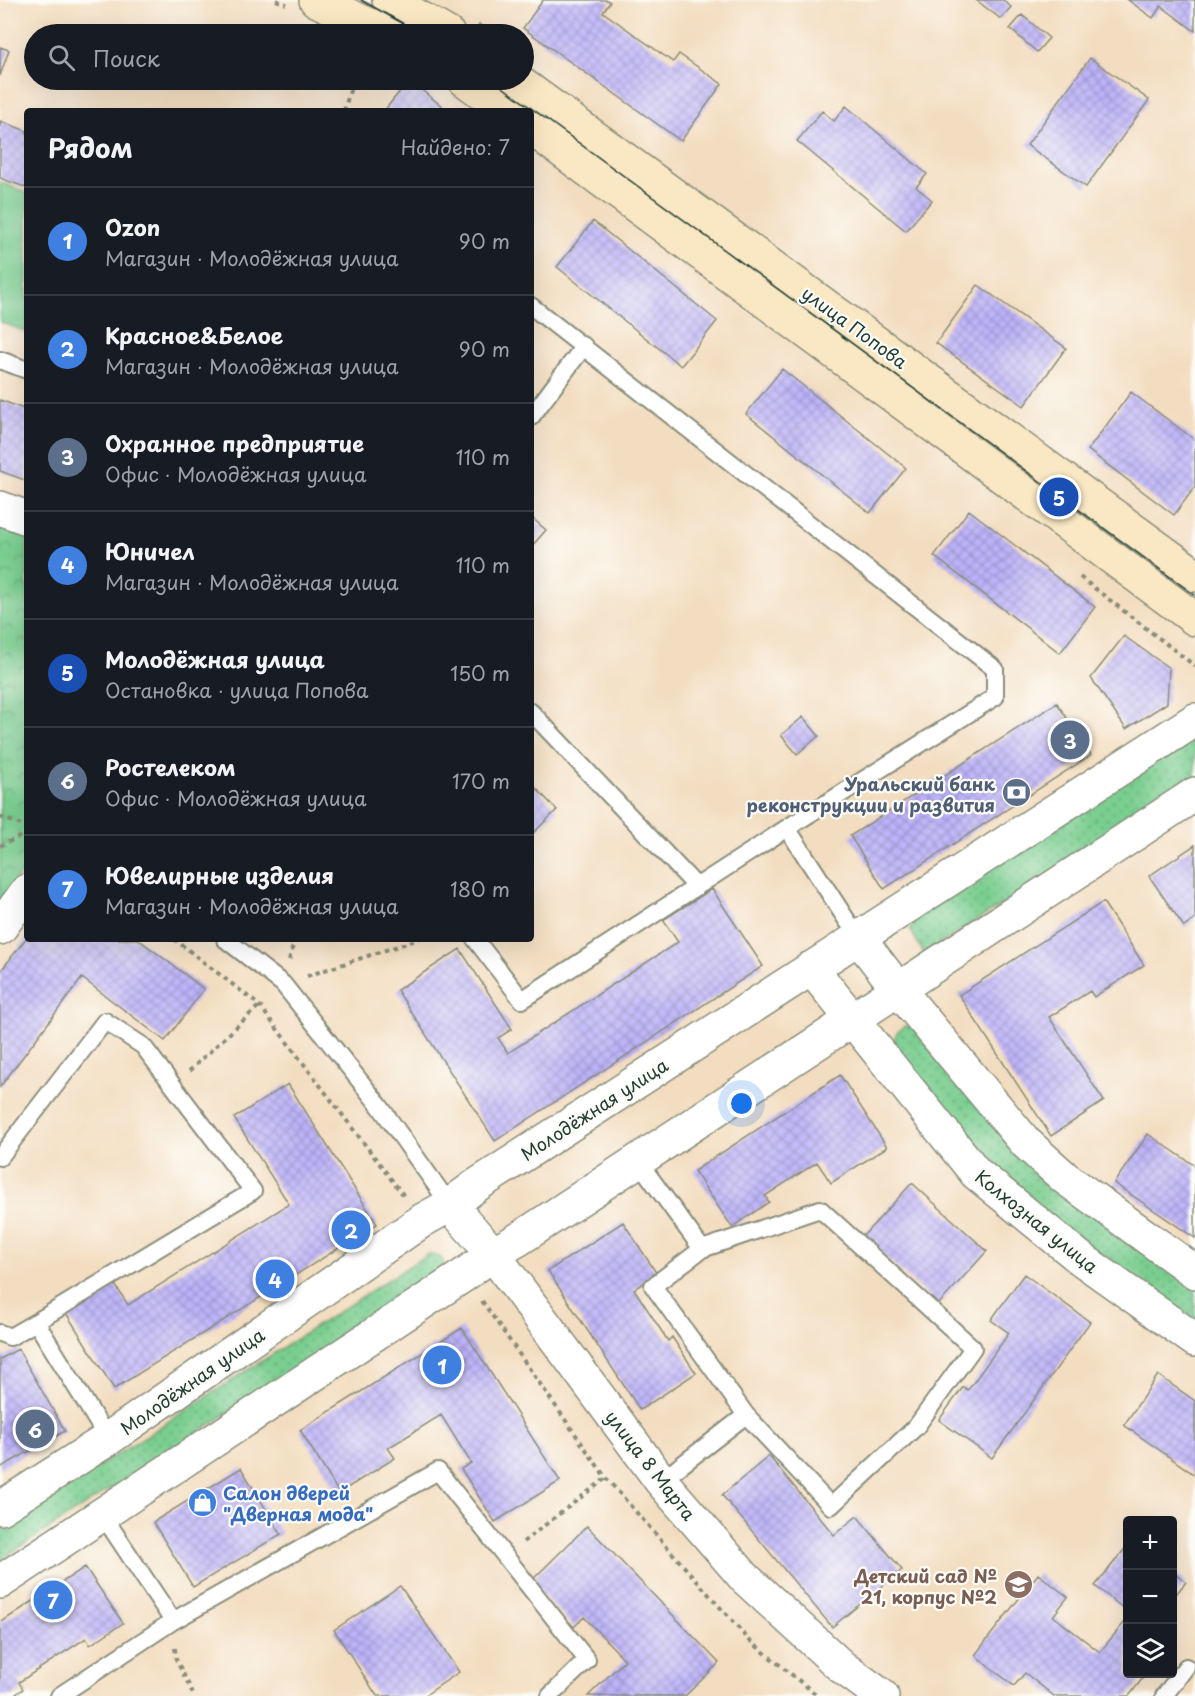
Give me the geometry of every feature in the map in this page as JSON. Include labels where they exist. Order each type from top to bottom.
[{"type":"street","points":[[316,0],[367,24]]},
{"type":"street","points":[[389,0],[431,24]]},
{"type":"street","points":[[479,90],[504,108]]},
{"type":"street","name":"улица Попова","points":[[530,90],[1195,576]]},
{"type":"street","name":"улица Попова","points":[[534,130],[1195,619]]},
{"type":"street","points":[[0,508],[24,517]]},
{"type":"street","name":"Молодёжная улица","points":[[0,1508],[108,1439],[487,1178],[811,968],[853,929],[1195,720]]},
{"type":"street","points":[[0,1582],[493,1254],[1195,794]]},
{"type":"street","points":[[0,928],[24,895]]},
{"type":"street","points":[[853,929],[898,989],[1026,1143],[1065,1178],[1195,1272]]},
{"type":"street","name":"Колхозная улица","points":[[811,968],[976,1173],[1080,1258],[1195,1340]]},
{"type":"street","name":"улица 8 Марта","points":[[437,1213],[493,1254],[661,1481],[745,1578],[842,1667],[882,1696]]},
{"type":"lane","points":[[478,942],[522,1000],[787,828],[995,697],[995,669],[534,308]]},
{"type":"lane","points":[[534,413],[584,346]]},
{"type":"lane","points":[[0,360],[24,369]]},
{"type":"lane","points":[[534,715],[697,887]]},
{"type":"lane","points":[[787,828],[853,929]]},
{"type":"lane","points":[[229,942],[283,984],[379,1105],[437,1213]]},
{"type":"lane","points":[[0,1157],[105,1021],[143,1046],[253,1191],[36,1322],[3,1338]]},
{"type":"lane","points":[[638,1161],[702,1249]]},
{"type":"lane","points":[[820,1209],[974,1348],[916,1427],[831,1506],[746,1415],[653,1286],[702,1249],[820,1209]]},
{"type":"lane","points":[[36,1322],[108,1439]]},
{"type":"lane","points":[[661,1481],[746,1415]]},
{"type":"lane","points":[[59,1696],[173,1621],[438,1471],[587,1660],[550,1696]]},
{"type":"lane","points":[[102,1514],[173,1621]]},
{"type":"lane","points":[[1164,1696],[1186,1667]]},
{"type":"path","points":[[345,108],[350,90]]},
{"type":"path","points":[[0,817],[24,826]]},
{"type":"path","points":[[0,846],[24,834]]},
{"type":"path","points":[[178,942],[259,1005],[437,1213]]},
{"type":"path","points":[[504,1557],[606,1478]]},
{"type":"path","points":[[173,1621],[176,1659],[194,1696]]},
{"type":"green space","points":[[0,182],[24,192],[24,331],[0,322]]},
{"type":"green space","points":[[0,524],[24,533],[24,869],[0,902]]},
{"type":"green space","points":[[1195,734],[1195,783],[924,954],[910,929],[921,910]]},
{"type":"green space","points":[[905,1026],[913,1027],[1195,1286],[1195,1320],[1050,1217],[998,1170],[895,1049],[895,1036]]},
{"type":"green space","points":[[428,1254],[440,1257],[442,1260],[444,1269],[440,1276],[0,1560],[0,1530]]},
{"type":"building","points":[[543,0],[607,0],[610,2],[603,12],[673,62],[679,54],[722,84],[681,141],[534,36],[534,24],[526,24]]},
{"type":"building","points":[[976,0],[1003,0],[1011,7],[1001,19]]},
{"type":"building","points":[[1128,0],[1195,0],[1195,31],[1161,6],[1153,18]]},
{"type":"building","points":[[1022,15],[1049,38],[1037,52],[1010,29]]},
{"type":"building","points":[[0,47],[9,50],[0,76]]},
{"type":"building","points":[[1090,58],[1149,100],[1086,187],[1027,145]]},
{"type":"building","points":[[401,90],[422,90],[444,108],[386,108]]},
{"type":"building","points":[[846,106],[927,174],[916,187],[932,200],[906,231],[797,141],[822,111],[834,121]]},
{"type":"building","points":[[0,121],[24,130],[24,187],[0,178]]},
{"type":"building","points":[[593,221],[717,321],[681,366],[557,267]]},
{"type":"building","points":[[978,285],[1066,348],[1024,406],[936,343]]},
{"type":"building","points":[[782,369],[906,468],[870,513],[746,414]]},
{"type":"building","points":[[1131,392],[1195,440],[1195,487],[1174,515],[1088,450]]},
{"type":"building","points":[[0,400],[24,409],[24,480],[0,471]]},
{"type":"building","points":[[969,510],[1095,607],[1060,653],[934,556]]},
{"type":"building","points":[[534,520],[546,530],[534,544]]},
{"type":"building","points":[[1124,636],[1169,668],[1167,703],[1126,729],[1091,678]]},
{"type":"building","points":[[1057,703],[1091,755],[884,889],[850,836]]},
{"type":"building","points":[[803,717],[819,736],[797,754],[781,735]]},
{"type":"building","points":[[534,786],[557,810],[534,832]]},
{"type":"building","points":[[1195,845],[1195,919],[1184,927],[1149,876]]},
{"type":"building","points":[[712,889],[763,966],[495,1141],[397,990],[460,949],[512,1029],[498,1038],[508,1053],[678,942],[663,920]]},
{"type":"building","points":[[1103,902],[1144,965],[1094,997],[1090,991],[1049,1017],[1104,1101],[1051,1136],[959,995]]},
{"type":"building","points":[[24,941],[142,942],[204,989],[165,1041],[82,978],[0,1087],[0,972]]},
{"type":"building","points":[[840,1075],[887,1147],[831,1183],[817,1162],[765,1196],[769,1202],[732,1227],[694,1171]]},
{"type":"building","points":[[288,1084],[377,1224],[114,1389],[66,1313],[114,1283],[128,1305],[289,1204],[234,1118]]},
{"type":"building","points":[[1148,1134],[1195,1166],[1195,1238],[1114,1183]]},
{"type":"building","points":[[912,1183],[987,1251],[938,1305],[863,1236]]},
{"type":"building","points":[[623,1222],[657,1274],[634,1289],[668,1341],[672,1337],[696,1373],[640,1410],[548,1271]]},
{"type":"building","points":[[1024,1274],[1090,1322],[992,1458],[939,1420],[963,1387],[968,1390],[1009,1333],[991,1320]]},
{"type":"building","points":[[462,1328],[560,1481],[495,1522],[461,1469],[471,1463],[441,1415],[388,1448],[395,1458],[339,1493],[300,1430]]},
{"type":"building","points":[[18,1349],[65,1431],[0,1468],[0,1359]]},
{"type":"building","points":[[1158,1375],[1195,1401],[1195,1475],[1124,1425]]},
{"type":"building","points":[[769,1456],[834,1535],[857,1516],[902,1570],[832,1627],[722,1495]]},
{"type":"building","points":[[241,1468],[281,1534],[193,1587],[153,1522]]},
{"type":"building","points":[[587,1526],[719,1663],[685,1696],[588,1696],[625,1660],[584,1617],[574,1627],[530,1582]]},
{"type":"building","points":[[1123,1551],[1123,1608],[1095,1586]]},
{"type":"building","points":[[85,1567],[123,1623],[90,1645],[86,1638],[19,1682],[23,1689],[13,1696],[0,1696],[0,1623]]},
{"type":"building","points":[[1038,1574],[1068,1597],[1053,1616],[1100,1652],[1123,1624],[1123,1678],[1143,1678],[1129,1696],[1054,1696],[1025,1673],[1014,1686],[975,1655]]},
{"type":"building","points":[[1177,1575],[1186,1582],[1177,1593]]},
{"type":"building","points":[[400,1586],[459,1672],[424,1696],[377,1696],[334,1630]]},
{"type":"tram line","points":[[361,0],[404,24]]},
{"type":"tram line","points":[[507,90],[531,108]]},
{"type":"tram line","points":[[534,110],[1195,595]]},
{"type":"place","name":"Молодёжная улица","points":[[1059,497]]},
{"type":"place","name":"Охранное предприятие","points":[[1070,740]]},
{"type":"place","name":"Уральский банк реконструкции и развития","points":[[1016,793]]},
{"type":"place","name":"Красное&Белое","points":[[351,1230]]},
{"type":"place","name":"Юничел","points":[[275,1279]]},
{"type":"place","name":"Ozon","points":[[442,1365]]},
{"type":"place","name":"Ростелеком","points":[[35,1429]]},
{"type":"place","name":"Салон дверей \"Дверная мода\"","points":[[202,1502]]},
{"type":"place","name":"Детский сад № 21, корпус №2","points":[[1018,1585]]},
{"type":"place","name":"Ювелирные изделия","points":[[53,1600]]}]
